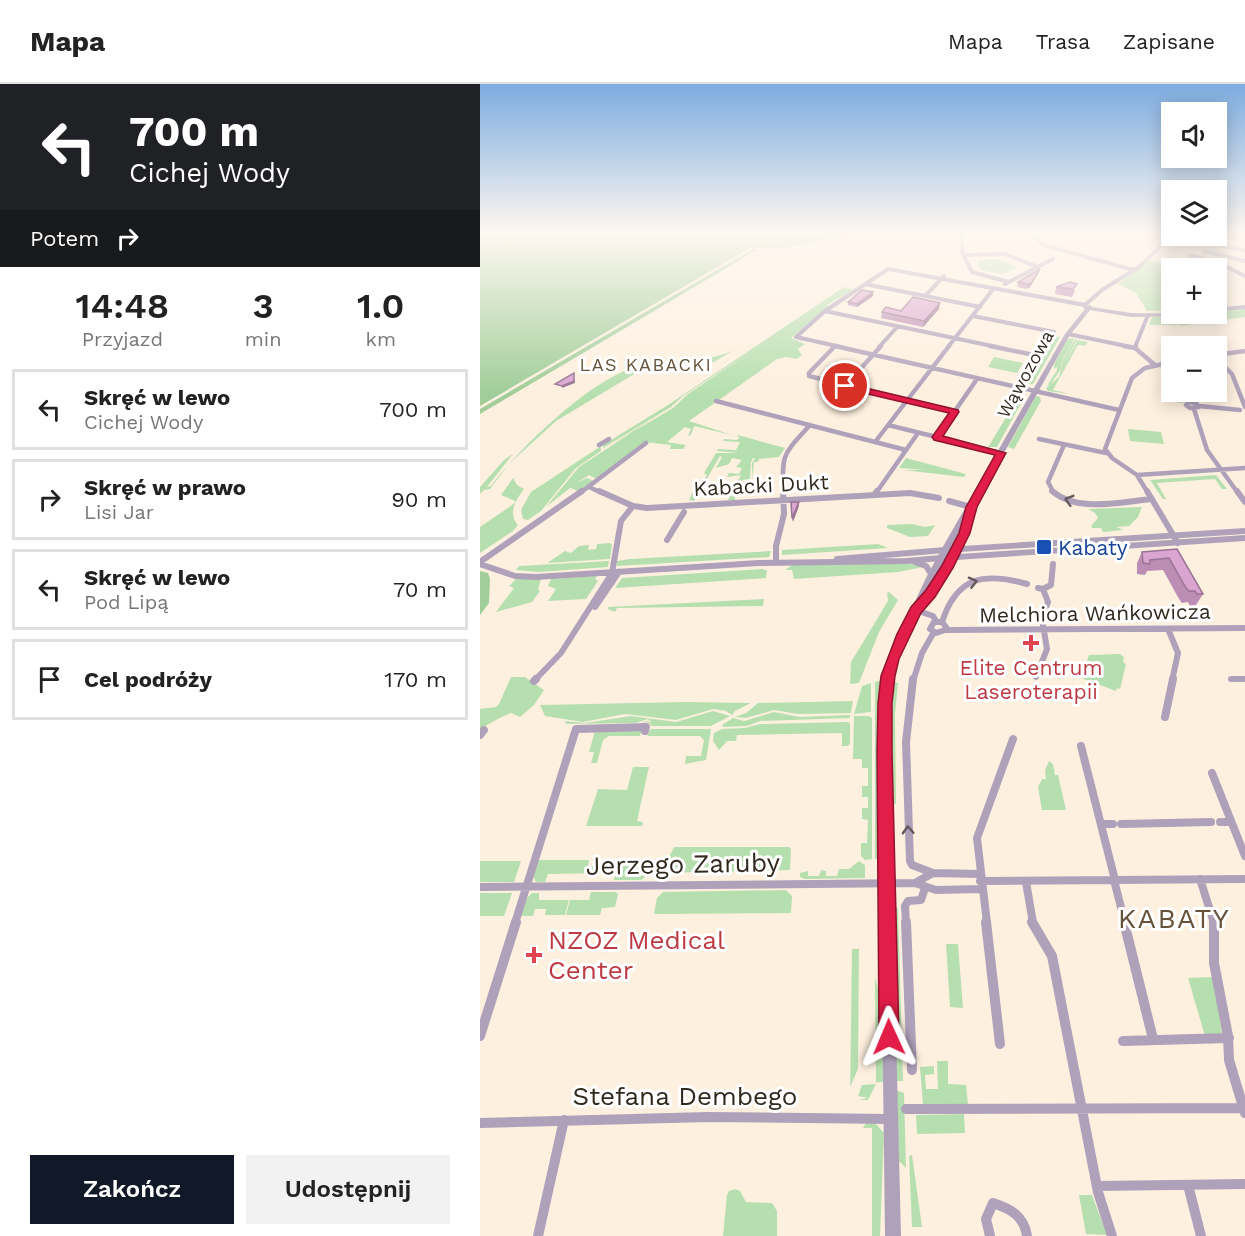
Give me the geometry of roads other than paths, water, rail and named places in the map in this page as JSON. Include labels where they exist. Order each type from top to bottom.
[{"type":"street","points":[[859,288],[825,311],[796,336],[798,339],[1119,410]]},
{"type":"street","points":[[884,288],[980,307]]},
{"type":"street","points":[[925,296],[933,288]]},
{"type":"street","points":[[991,288],[1147,318],[1161,317]]},
{"type":"street","points":[[1087,307],[1098,294],[1107,288]]},
{"type":"street","points":[[875,442],[996,289]]},
{"type":"street","name":"Wąwozowa","points":[[916,610],[938,584],[948,554],[971,507],[1068,334],[1087,307]]},
{"type":"street","points":[[1227,309],[1245,307]]},
{"type":"street","points":[[825,311],[1034,355]]},
{"type":"street","points":[[973,316],[1054,332]]},
{"type":"street","points":[[1135,348],[1147,318]]},
{"type":"street","points":[[845,386],[898,327]]},
{"type":"street","points":[[1068,334],[1135,348],[1155,365]]},
{"type":"street","points":[[834,347],[808,375],[955,412]]},
{"type":"street","points":[[1227,355],[1245,351]]},
{"type":"street","points":[[1106,453],[1105,448],[1132,378],[1141,370],[1161,364]]},
{"type":"street","points":[[1192,402],[1186,405],[1197,408],[1244,410],[1233,374],[1227,368]]},
{"type":"street","points":[[937,437],[977,379]]},
{"type":"street","points":[[716,401],[906,450]]},
{"type":"street","points":[[1197,408],[1204,444],[1245,502]]},
{"type":"street","points":[[776,563],[776,546],[784,517],[782,459],[810,425]]},
{"type":"street","points":[[888,425],[1001,453]]},
{"type":"street","points":[[874,495],[918,433]]},
{"type":"street","points":[[600,445],[609,439]]},
{"type":"street","points":[[1039,439],[1106,453],[1137,475],[1176,539]]},
{"type":"street","points":[[480,563],[589,487],[646,443]]},
{"type":"street","points":[[1064,445],[1048,482],[1050,490],[1056,496],[1069,502],[1082,504],[1152,499]]},
{"type":"street","points":[[1137,475],[1245,468]]},
{"type":"street","name":"Kabacki Dukt","points":[[589,487],[633,506],[647,508],[910,493],[939,498]]},
{"type":"street","points":[[949,501],[971,507]]},
{"type":"street","points":[[534,681],[561,653],[615,572],[621,521],[633,506]]},
{"type":"street","name":"Wąwozowa","points":[[893,1236],[884,752],[886,691],[893,659],[932,575],[963,535],[971,507]]},
{"type":"street","points":[[667,540],[684,512]]},
{"type":"street","points":[[816,562],[858,555],[948,554],[1176,539],[1245,531]]},
{"type":"street","points":[[963,535],[966,543],[980,549]]},
{"type":"street","points":[[480,563],[500,572],[525,577],[776,563],[906,561],[980,549],[1176,539],[1245,538]]},
{"type":"street","points":[[906,561],[923,564],[932,575]]},
{"type":"street","points":[[1036,677],[1047,649],[1042,617],[1048,602],[1041,589],[1052,585],[1053,564]]},
{"type":"street","points":[[1027,584],[1007,578],[970,581],[956,590],[939,621],[930,627],[934,632],[915,666],[908,725],[906,766],[912,865],[933,873],[949,874],[980,882],[1245,879]]},
{"type":"street","points":[[916,610],[933,616],[946,627],[945,630]]},
{"type":"street","name":"Melchiora Wańkowicza","points":[[934,632],[939,633],[945,630],[1245,628]]},
{"type":"street","points":[[1165,717],[1178,653],[1168,629]]},
{"type":"street","points":[[1231,679],[1245,679]]},
{"type":"street","points":[[480,1036],[576,729],[646,727],[645,731]]},
{"type":"street","points":[[1000,1044],[976,838],[1013,739]]},
{"type":"street","points":[[1081,746],[1153,1039]]},
{"type":"street","points":[[1212,773],[1245,856]]},
{"type":"street","points":[[1101,824],[1231,822]]},
{"type":"street","points":[[915,883],[933,873]]},
{"type":"street","points":[[949,874],[954,882],[949,890]]},
{"type":"street","points":[[906,1109],[1244,1110],[1229,1060],[1229,1038],[1214,963],[1215,926],[1200,879]]},
{"type":"street","points":[[915,883],[925,888],[949,890],[980,882]]},
{"type":"street","points":[[1026,882],[1033,925],[1052,956],[1097,1186],[1112,1236]]},
{"type":"street","name":"Jerzego Zaruby","points":[[480,887],[915,883]]},
{"type":"street","points":[[912,1070],[906,906],[908,901],[921,900],[925,888]]},
{"type":"street","points":[[1122,1041],[1229,1038]]},
{"type":"street","name":"Stefana Dembego","points":[[480,1123],[708,1117],[890,1119]]},
{"type":"street","points":[[538,1236],[564,1120]]},
{"type":"street","points":[[1097,1186],[1245,1184]]},
{"type":"street","points":[[1188,1185],[1202,1236]]},
{"type":"street","points":[[990,1236],[986,1231],[985,1220],[986,1212],[993,1203],[1021,1217],[1028,1236]]},
{"type":"place","name":"Kabaty","points":[[1044,547]]},
{"type":"place","name":"Elite Centrum Laseroterapii","points":[[1031,643]]},
{"type":"place","name":"NZOZ Medical Center","points":[[534,955]]},
{"type":"district","name":"LAS KABACKI","points":[[646,364]]},
{"type":"district","name":"KABATY","points":[[1174,918]]}]
